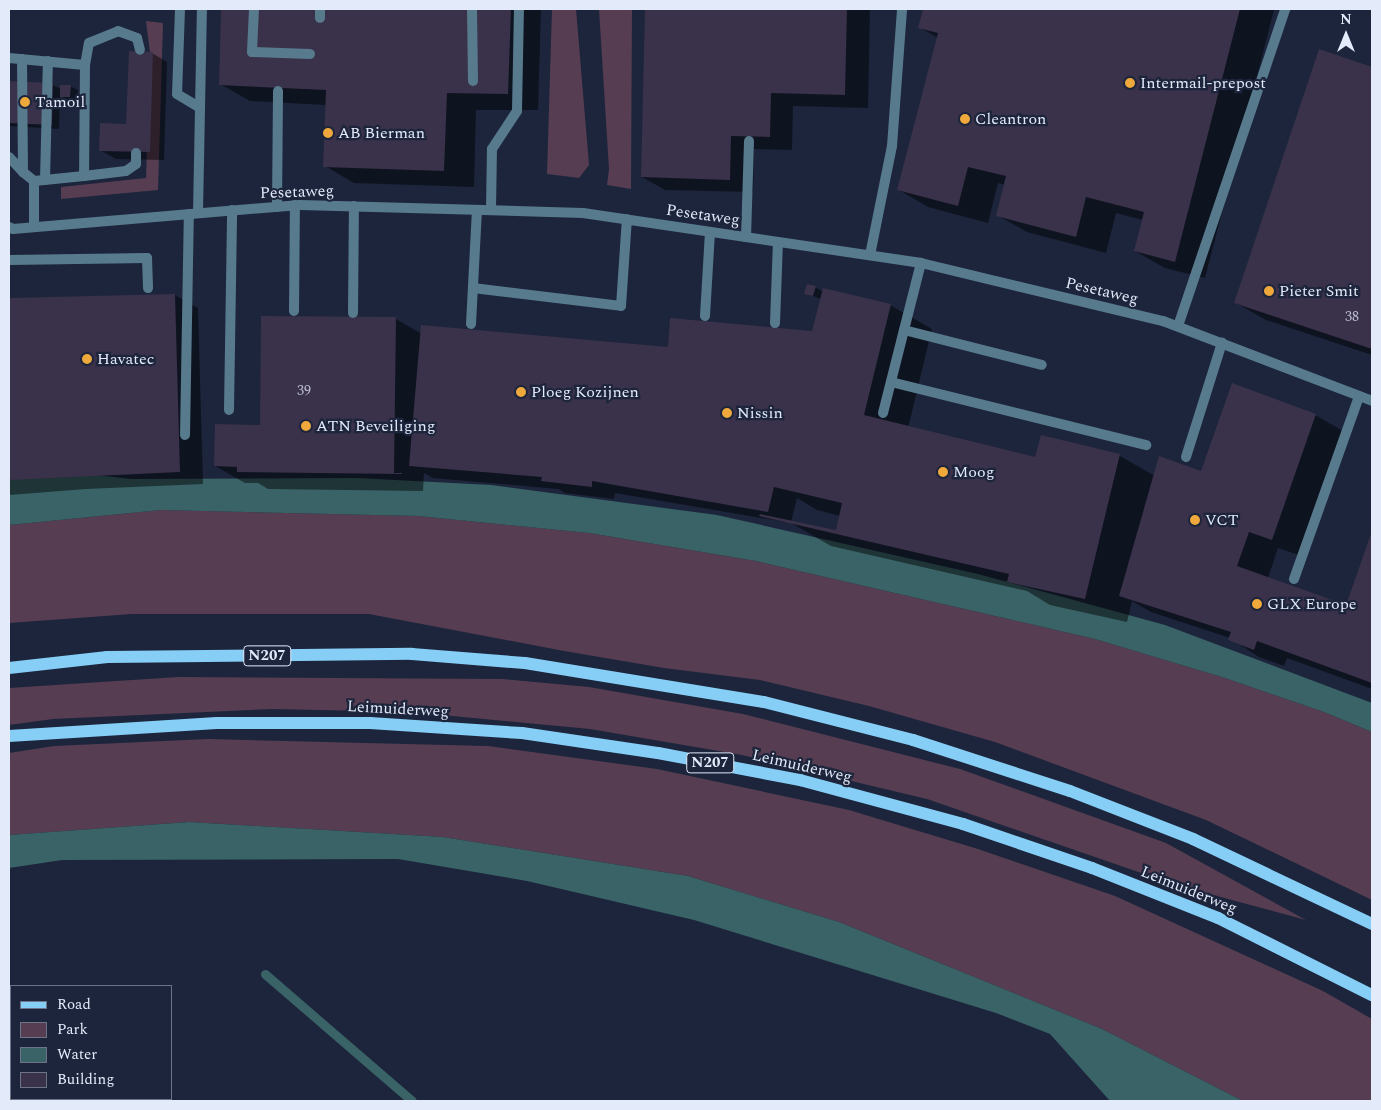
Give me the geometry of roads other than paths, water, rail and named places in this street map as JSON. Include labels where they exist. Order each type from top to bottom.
[{"type":"main road","name":"N207","points":[[9,668],[107,657],[412,654],[525,663],[764,702],[913,740],[1070,791],[1193,839],[1372,924]]},
{"type":"main road","name":"Leimuiderweg","points":[[9,736],[217,723],[370,723],[522,733],[658,753],[800,780],[963,824],[1092,868],[1218,918],[1372,994]]},
{"type":"street","points":[[180,9],[177,94],[200,108]]},
{"type":"street","points":[[186,434],[193,214],[200,108],[202,9]]},
{"type":"street","points":[[254,9],[252,52],[310,54]]},
{"type":"street","points":[[472,9],[473,81]]},
{"type":"street","points":[[492,210],[492,149],[517,111],[519,9]]},
{"type":"street","points":[[870,255],[892,146],[902,9]]},
{"type":"street","points":[[1178,326],[1285,9]]},
{"type":"street","points":[[84,176],[88,44],[118,31],[137,38],[140,50]]},
{"type":"street","points":[[9,58],[86,65]]},
{"type":"street","points":[[22,59],[23,172]]},
{"type":"street","points":[[45,180],[48,61]]},
{"type":"street","points":[[277,207],[278,91]]},
{"type":"street","points":[[746,237],[749,142]]},
{"type":"street","points":[[9,157],[34,181],[126,171],[136,164],[136,153]]},
{"type":"street","points":[[34,181],[34,227]]},
{"type":"street","points":[[294,311],[295,205]]},
{"type":"street","name":"Pesetaweg","points":[[9,228],[295,205],[582,213],[920,263],[1163,321],[1372,401]]},
{"type":"street","points":[[353,313],[354,206]]},
{"type":"street","points":[[230,410],[232,210]]},
{"type":"street","points":[[471,324],[477,210]]},
{"type":"street","points":[[473,288],[622,306],[627,220]]},
{"type":"street","points":[[705,316],[710,232]]},
{"type":"street","points":[[776,323],[778,242]]},
{"type":"street","points":[[9,260],[147,258],[148,288]]},
{"type":"street","points":[[884,413],[920,263]]},
{"type":"street","points":[[904,330],[1042,365]]},
{"type":"street","points":[[1186,457],[1222,343]]},
{"type":"street","points":[[891,382],[1146,445]]},
{"type":"street","points":[[1294,579],[1358,396]]},
{"type":"water","points":[[43,469],[131,479],[357,478],[491,485],[717,515],[978,574],[1165,625],[1372,703],[1372,732],[1324,712],[1225,678],[1095,639],[756,561],[589,533],[418,516],[161,510],[9,525],[9,470]]},
{"type":"water","points":[[189,822],[443,837],[688,876],[839,922],[1102,1029],[1243,1101],[1110,1101],[1050,1034],[996,1013],[694,920],[527,881],[398,859],[62,860],[9,868],[9,835]]},
{"type":"waterway","points":[[265,974],[412,1101]]},
{"type":"place","name":"Intermail-prepost","points":[[1130,83]]},
{"type":"place","name":"Tamoil","points":[[25,102]]},
{"type":"place","name":"Cleantron","points":[[965,119]]},
{"type":"place","name":"AB Bierman","points":[[328,133]]},
{"type":"place","name":"Pieter Smit","points":[[1269,291]]},
{"type":"place","name":"Havatec","points":[[87,359]]},
{"type":"place","name":"Ploeg Kozijnen","points":[[521,392]]},
{"type":"place","name":"Nissin","points":[[727,413]]},
{"type":"place","name":"ATN Beveiliging","points":[[306,426]]},
{"type":"place","name":"Moog","points":[[943,472]]},
{"type":"place","name":"VCT","points":[[1195,520]]},
{"type":"place","name":"GLX Europe","points":[[1257,604]]}]
